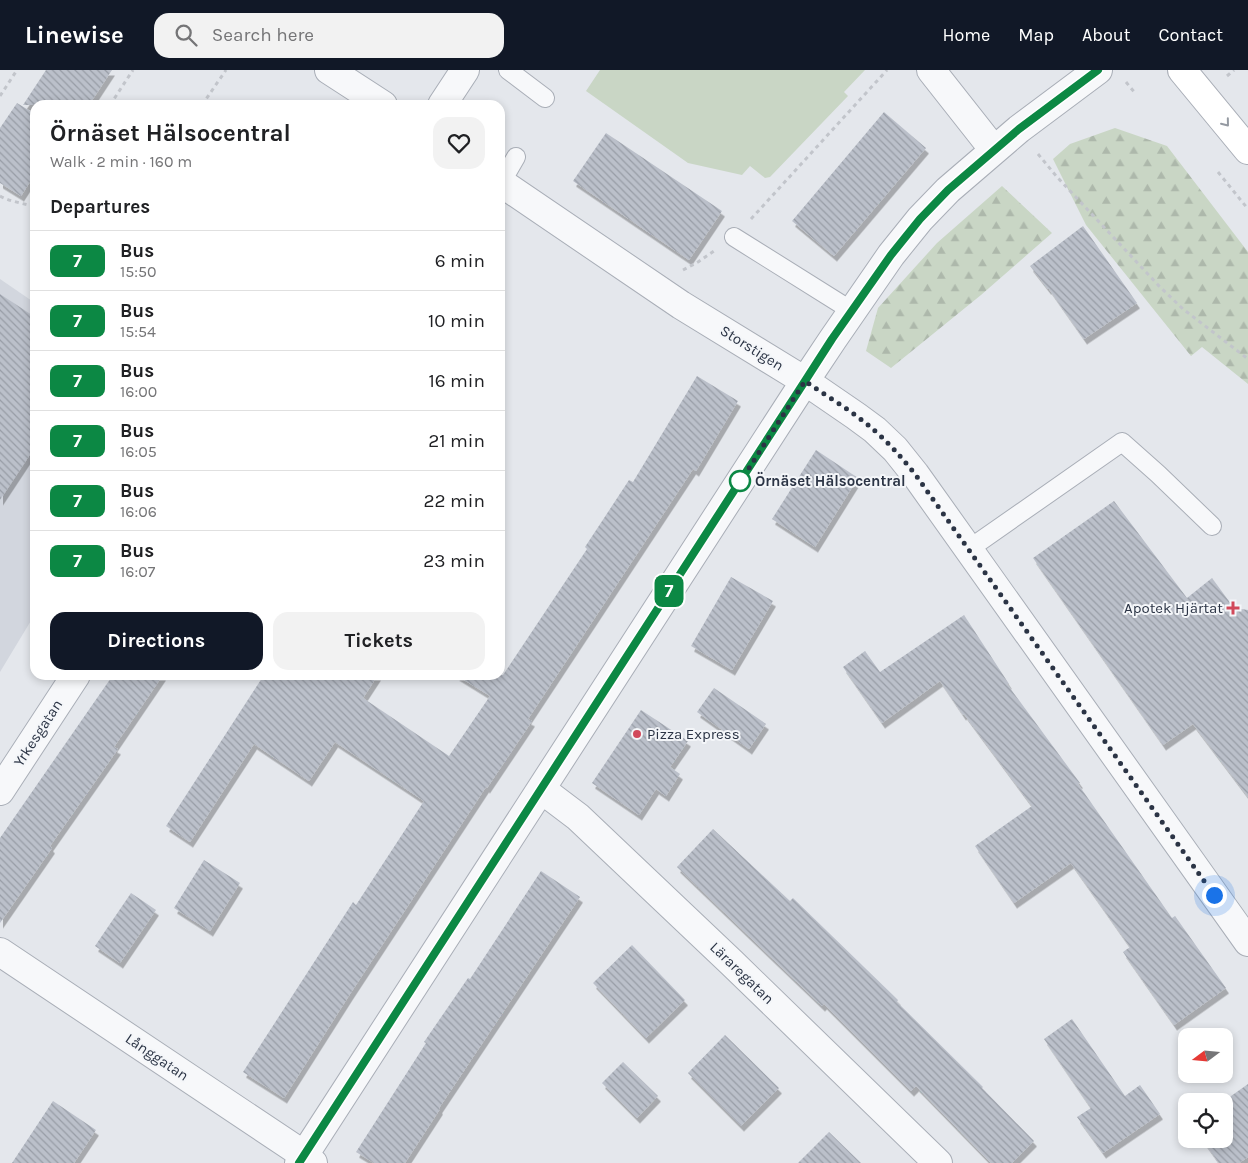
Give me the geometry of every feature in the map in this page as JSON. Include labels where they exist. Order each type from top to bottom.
[{"type":"main road","points":[[1182,70],[1248,150]]},
{"type":"street","points":[[329,70],[375,100]]},
{"type":"street","points":[[445,100],[465,70]]},
{"type":"street","points":[[931,70],[994,150]]},
{"type":"street","points":[[306,1160],[541,789],[805,381],[891,255],[920,219],[948,190],[1019,129],[1098,70]]},
{"type":"street","name":"Storstigen","points":[[505,186],[681,305],[805,381],[875,430],[895,449],[915,474],[1248,942]]},
{"type":"street","name":"Yrkesgatan","points":[[0,790],[73,680]]},
{"type":"street","name":"Läraregatan","points":[[541,789],[578,817],[938,1163]]},
{"type":"street","name":"Långgatan","points":[[0,952],[306,1160]]},
{"type":"lane","points":[[508,70],[545,98]]},
{"type":"lane","points":[[505,175],[516,157]]},
{"type":"lane","points":[[734,237],[852,311]]},
{"type":"lane","points":[[968,549],[1122,442],[1212,526]]},
{"type":"path","points":[[0,96],[17,70]]},
{"type":"path","points":[[113,100],[133,70]]},
{"type":"path","points":[[205,100],[226,70]]},
{"type":"path","points":[[682,270],[698,262],[734,237],[887,70]]},
{"type":"path","points":[[1019,129],[1057,177],[1160,287],[1183,309],[1247,356]]},
{"type":"path","points":[[1218,172],[1248,209]]},
{"type":"path","points":[[0,196],[30,206]]},
{"type":"shaded area","points":[[0,279],[30,300],[30,622],[0,672]]},
{"type":"green space","points":[[600,70],[865,70],[844,92],[848,96],[770,177],[765,178],[750,166],[742,175],[688,163],[586,91]]},
{"type":"green space","points":[[1115,128],[1167,146],[1248,252],[1248,384],[1202,347],[1191,356],[1086,225],[1053,159],[1070,144]]},
{"type":"green space","points":[[1002,186],[1052,233],[981,295],[891,368],[866,351],[878,308],[937,243]]},
{"type":"building","points":[[46,70],[112,70],[92,100],[30,100],[30,105],[23,105]]},
{"type":"building","points":[[17,103],[30,111],[30,182],[21,196],[0,183],[0,128]]},
{"type":"building","points":[[884,112],[926,148],[834,256],[792,221]]},
{"type":"building","points":[[606,133],[722,211],[689,260],[573,181]]},
{"type":"building","points":[[1083,226],[1137,303],[1084,339],[1049,289],[1030,266]]},
{"type":"building","points":[[0,294],[30,314],[30,455],[0,500]]},
{"type":"building","points":[[697,376],[738,401],[696,471],[693,469],[528,719],[532,721],[486,787],[284,1098],[243,1072],[353,902],[356,905],[424,801],[335,742],[309,781],[254,744],[190,842],[166,826],[261,680],[375,680],[363,698],[449,756],[490,696],[464,680],[505,680],[505,672],[587,549],[585,547],[629,480],[633,482]]},
{"type":"building","points":[[816,450],[858,478],[815,547],[772,519]]},
{"type":"building","points":[[1114,501],[1187,598],[1212,578],[1234,608],[1248,610],[1248,797],[1193,724],[1163,745],[1033,558]]},
{"type":"building","points":[[731,577],[773,601],[732,670],[691,646]]},
{"type":"building","points":[[964,615],[1009,684],[1007,684],[1080,783],[1078,784],[1172,918],[1175,916],[1226,988],[1174,1025],[1123,952],[1130,947],[1071,863],[1014,903],[975,846],[1032,806],[963,715],[940,681],[882,723],[843,667],[865,651],[880,672]]},
{"type":"building","points":[[110,680],[160,680],[114,747],[118,749],[50,846],[52,848],[0,923],[0,838]]},
{"type":"building","points":[[714,688],[766,724],[749,749],[697,712]]},
{"type":"building","points":[[641,710],[688,741],[670,767],[680,774],[666,796],[656,789],[639,815],[592,783]]},
{"type":"building","points":[[713,829],[790,901],[793,898],[898,1000],[897,1002],[983,1087],[1034,1141],[1012,1163],[991,1163],[916,1086],[911,1091],[824,1004],[822,1006],[677,867]]},
{"type":"building","points":[[204,860],[240,883],[210,931],[174,908]]},
{"type":"building","points":[[541,871],[580,897],[439,1108],[405,1163],[374,1163],[356,1152],[426,1043],[424,1042],[468,978],[470,979]]},
{"type":"building","points":[[131,893],[156,910],[120,963],[95,946]]},
{"type":"building","points":[[632,945],[685,1000],[646,1038],[593,983]]},
{"type":"building","points":[[1072,1019],[1125,1096],[1140,1085],[1160,1114],[1103,1153],[1077,1117],[1091,1108],[1044,1039]]},
{"type":"building","points":[[725,1035],[779,1088],[741,1126],[688,1073]]},
{"type":"building","points":[[623,1062],[658,1096],[637,1118],[602,1083]]},
{"type":"building","points":[[1248,1084],[1248,1157],[1239,1163],[1219,1163],[1208,1148],[1233,1148],[1233,1095]]},
{"type":"building","points":[[53,1101],[96,1130],[74,1163],[12,1163]]},
{"type":"building","points":[[829,1132],[861,1163],[798,1163]]},
{"type":"bus line","name":"7","points":[[299,1163],[832,339],[891,255],[920,219],[948,190],[1019,129],[1098,70]]},
{"type":"place","name":"Örnäset Hälsocentral","points":[[740,481]]},
{"type":"place","name":"Apotek Hjärtat","points":[[1233,608]]},
{"type":"place","name":"Pizza Express","points":[[637,734]]},
{"type":"route","points":[[740,481],[805,381],[875,430],[895,449],[915,474],[1214,895]]}]
